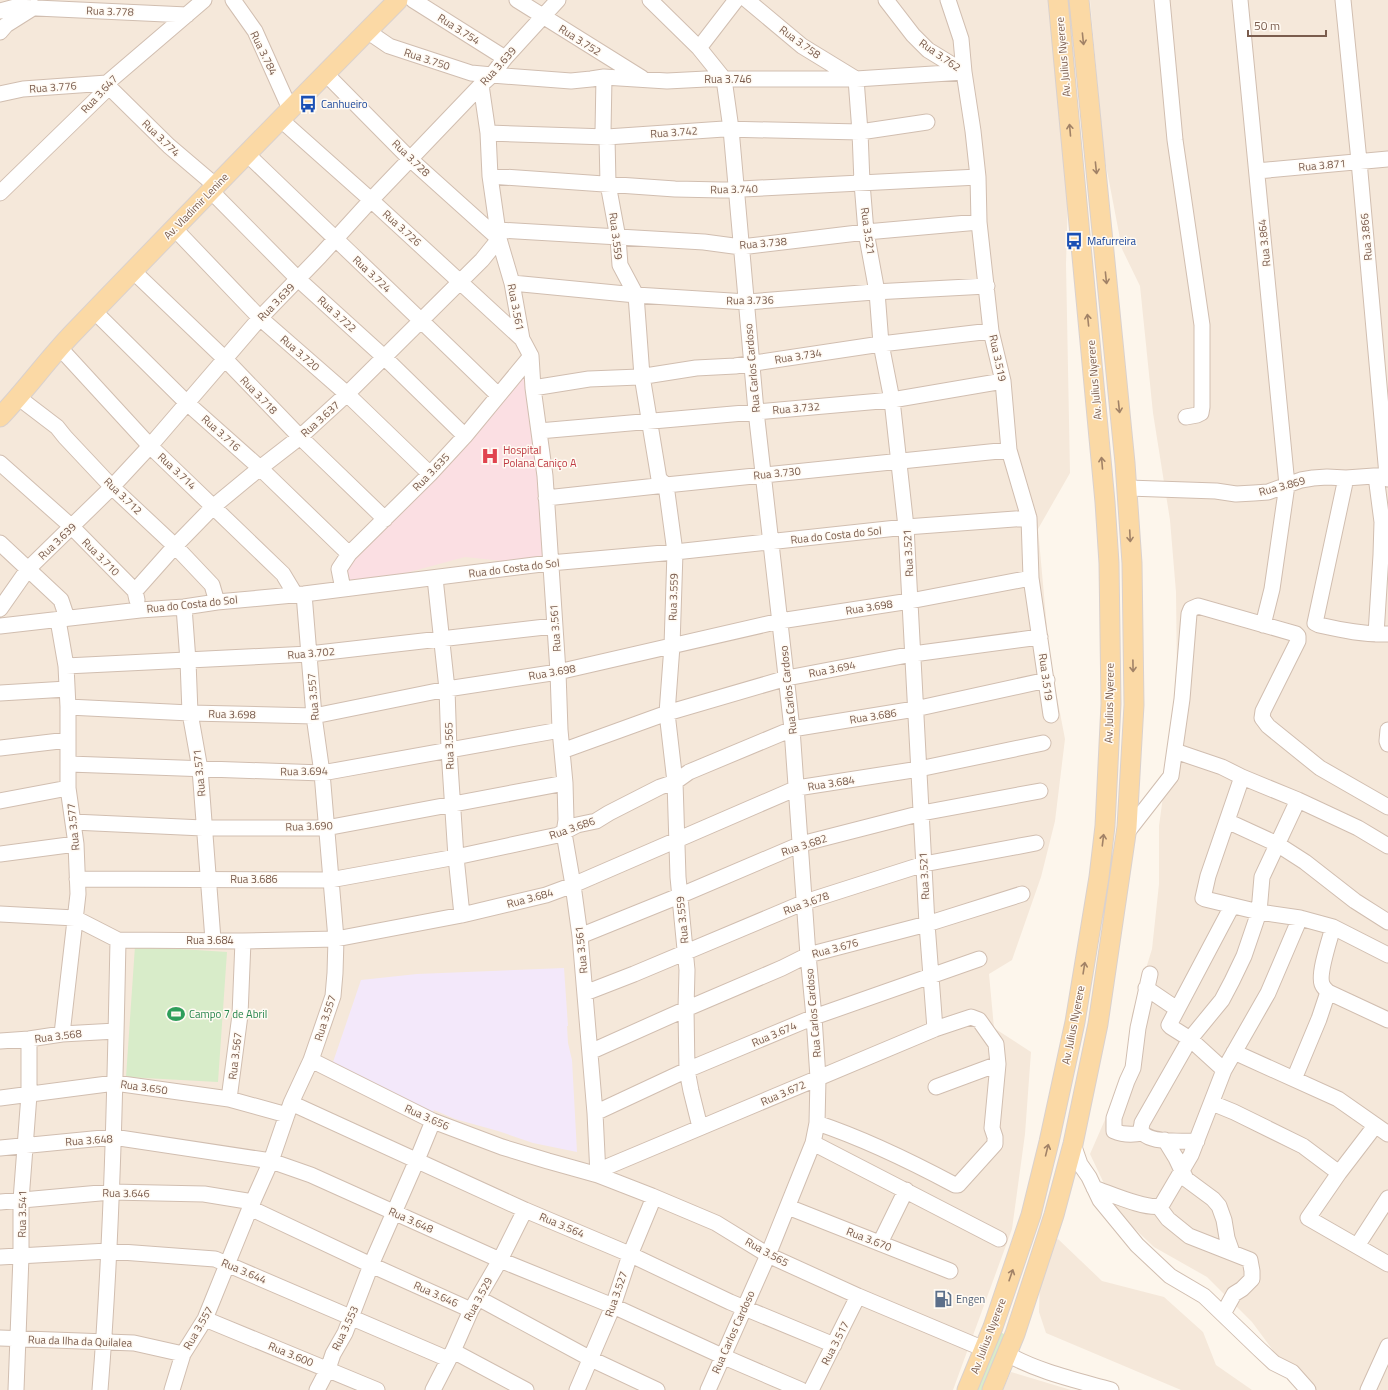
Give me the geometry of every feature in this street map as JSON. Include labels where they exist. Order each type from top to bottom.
[{"type":"main road","name":"Av. Vladimir Lenine","points":[[0,417],[19,398],[59,347],[246,153],[398,0]]},
{"type":"main road","points":[[1059,9],[1080,8]]},
{"type":"main road","name":"Av. Julius Nyerere","points":[[992,1390],[1015,1334],[1054,1215],[1073,1144],[1098,1024],[1127,827],[1134,705],[1132,563],[1128,488],[1080,8]]},
{"type":"main road","name":"Av. Julius Nyerere","points":[[967,1390],[994,1327],[1024,1237],[1049,1142],[1075,1022],[1099,877],[1105,826],[1111,704],[1109,563],[1106,502],[1059,9]]},
{"type":"main road","points":[[994,1327],[1015,1334]]},
{"type":"street","name":"Rua 3.647","points":[[0,193],[108,85],[204,0]]},
{"type":"street","name":"Rua 3.784","points":[[233,0],[255,31],[285,114]]},
{"type":"street","name":"Rua 3.754","points":[[413,0],[505,58]]},
{"type":"street","name":"Rua 3.752","points":[[517,0],[643,79]]},
{"type":"street","name":"Rua 3.639","points":[[0,609],[28,569],[112,487],[188,403],[224,358],[260,318],[335,240],[410,158],[487,80],[542,16],[558,0]]},
{"type":"street","points":[[650,0],[699,48],[724,79]]},
{"type":"street","points":[[699,48],[736,0]]},
{"type":"street","name":"Rua 3.758","points":[[747,0],[802,46],[856,79]]},
{"type":"street","name":"Rua 3.762","points":[[886,0],[913,35],[928,50],[964,72]]},
{"type":"street","name":"Rua 3.519","points":[[948,0],[961,39],[978,177],[979,222],[991,331],[1003,381],[1009,450],[1029,518],[1031,578],[1051,715]]},
{"type":"street","points":[[1162,0],[1175,140],[1202,325],[1201,413],[1186,417]]},
{"type":"street","name":"Rua 3.864","points":[[1240,0],[1287,485],[1272,589],[1263,625]]},
{"type":"street","name":"Rua 3.866","points":[[1343,0],[1359,161],[1385,476],[1381,555],[1382,634]]},
{"type":"street","name":"Rua 3.778","points":[[0,11],[34,4],[187,15]]},
{"type":"street","points":[[0,32],[6,25],[34,4]]},
{"type":"street","name":"Rua 3.750","points":[[367,31],[388,46],[471,73],[487,80]]},
{"type":"street","name":"Rua 3.746","points":[[487,80],[575,81],[604,77],[667,81],[724,79],[856,79],[964,72]]},
{"type":"street","name":"Rua 3.728","points":[[326,74],[410,158],[498,234]]},
{"type":"street","name":"Rua 3.559","points":[[604,77],[603,127],[607,137],[608,184],[618,238],[620,265],[636,295],[642,376],[659,479],[666,485],[674,552],[672,646],[667,712],[675,782],[679,896],[687,970],[687,1070],[700,1127]]},
{"type":"street","name":"Rua Carlos Cardoso","points":[[708,1390],[768,1255],[813,1143],[817,1123],[818,1078],[792,729],[756,411],[731,129],[724,79]]},
{"type":"street","name":"Rua 3.521","points":[[856,79],[866,232],[877,292],[881,344],[892,400],[906,527],[927,924],[935,1028]]},
{"type":"street","name":"Rua 3.561","points":[[487,80],[490,176],[498,234],[512,283],[522,339],[531,356],[533,388],[545,476],[558,672],[560,730],[565,783],[566,820],[564,832],[580,936],[595,1113],[598,1175]]},
{"type":"street","name":"Rua 3.776","points":[[0,94],[23,89],[108,85]]},
{"type":"street","name":"Rua 3.774","points":[[108,85],[213,188]]},
{"type":"street","name":"Rua 3.726","points":[[285,114],[371,200],[522,339]]},
{"type":"street","name":"Rua 3.742","points":[[488,133],[607,137],[731,129],[860,132],[927,122]]},
{"type":"street","name":"Rua 3.724","points":[[246,153],[498,395]]},
{"type":"street","name":"Rua 3.871","points":[[1257,171],[1388,159]]},
{"type":"street","name":"Rua 3.740","points":[[490,176],[675,189],[736,190],[978,177]]},
{"type":"street","name":"Rua 3.722","points":[[213,188],[298,279],[384,357],[465,436]]},
{"type":"street","name":"Rua 3.738","points":[[498,234],[704,242],[741,247],[866,232],[979,222]]},
{"type":"street","name":"Rua 3.720","points":[[174,228],[260,318],[347,394],[430,474]]},
{"type":"street","name":"Rua 3.637","points":[[134,591],[214,506],[300,437],[347,394],[422,321],[482,260],[498,234]]},
{"type":"street","name":"Rua 3.718","points":[[133,271],[224,358],[300,437],[385,519]]},
{"type":"street","name":"Rua 3.736","points":[[512,283],[636,295],[747,302],[877,292],[987,286]]},
{"type":"street","name":"Rua 3.716","points":[[94,311],[188,403],[260,468],[348,554]]},
{"type":"street","name":"Rua 3.734","points":[[533,388],[588,379],[642,376],[696,368],[752,363],[881,344],[991,331]]},
{"type":"street","name":"Rua 3.714","points":[[59,347],[150,446],[283,574],[300,594]]},
{"type":"street","name":"Rua 3.635","points":[[343,589],[339,569],[348,554],[430,474],[465,436],[531,356]]},
{"type":"street","name":"Rua 3.732","points":[[539,431],[892,400],[1003,381]]},
{"type":"street","name":"Rua 3.712","points":[[19,398],[57,427],[65,438],[112,487],[175,546],[212,585],[218,602]]},
{"type":"street","name":"Rua 3.730","points":[[546,498],[763,474],[1009,450]]},
{"type":"street","name":"Rua 3.710","points":[[0,463],[72,527],[134,591],[140,610]]},
{"type":"street","name":"Rua 3.869","points":[[1128,488],[1216,491],[1236,494],[1268,492],[1301,480],[1313,478],[1385,476]]},
{"type":"street","points":[[1346,478],[1315,623],[1336,629],[1382,634]]},
{"type":"street","name":"Rua do Costa do Sol","points":[[0,626],[300,594],[550,563],[674,552],[906,527],[1029,518]]},
{"type":"street","name":"Rua 3.577","points":[[0,543],[61,600],[68,707],[68,788],[74,822],[78,894],[62,1034]]},
{"type":"street","name":"Rua 3.565","points":[[435,578],[447,689],[448,750],[462,915]]},
{"type":"street","name":"Rua 3.698","points":[[68,707],[190,713],[314,716],[447,689],[558,672],[780,621],[910,601],[1031,578]]},
{"type":"street","name":"Rua 3.557","points":[[172,1390],[183,1354],[205,1319],[251,1205],[272,1160],[289,1109],[311,1060],[333,996],[336,973],[336,939],[322,773],[314,716],[309,654],[300,594]]},
{"type":"street","points":[[1125,835],[1171,776],[1182,698],[1189,614],[1191,609],[1198,606],[1296,634],[1299,638],[1262,711],[1262,718],[1264,722],[1320,768],[1388,807]]},
{"type":"street","name":"Rua 3.571","points":[[184,607],[190,713],[200,769],[203,828],[213,940]]},
{"type":"street","name":"Rua 3.702","points":[[66,666],[309,654],[554,626]]},
{"type":"street","name":"Rua 3.694","points":[[562,751],[667,712],[787,678],[913,654],[1040,637]]},
{"type":"street","name":"Rua 3.686","points":[[77,879],[330,880],[456,857],[558,835],[577,825],[596,821],[609,812],[660,787],[675,782],[690,772],[792,729],[915,709],[1047,680]]},
{"type":"street","points":[[0,693],[67,689]]},
{"type":"street","name":"Rua 3.694","points":[[69,764],[322,773],[560,730]]},
{"type":"street","points":[[1388,730],[1388,744]]},
{"type":"street","points":[[0,748],[68,740]]},
{"type":"street","name":"Rua 3.684","points":[[0,914],[75,918],[118,940],[243,941],[336,939],[462,915],[546,895],[573,885],[797,788],[919,769],[1043,743]]},
{"type":"street","points":[[1175,751],[1222,767],[1242,777],[1298,800],[1358,828],[1388,846]]},
{"type":"street","points":[[1242,777],[1208,876],[1203,895],[1205,899],[1259,912],[1300,918],[1332,927],[1388,955]]},
{"type":"street","name":"Rua 3.690","points":[[74,822],[203,828],[326,828],[565,783]]},
{"type":"street","points":[[0,801],[68,788]]},
{"type":"street","name":"Rua 3.682","points":[[580,936],[801,844],[922,813],[1040,791]]},
{"type":"street","points":[[1197,1141],[1149,1138],[1141,1129],[1144,1119],[1190,1039],[1222,1000],[1244,956],[1259,912],[1262,878],[1298,800]]},
{"type":"street","points":[[1227,821],[1277,844],[1306,862],[1355,901],[1388,922]]},
{"type":"street","name":"Rua 3.678","points":[[585,992],[686,953],[805,902],[924,864],[1036,843]]},
{"type":"street","points":[[0,854],[76,844]]},
{"type":"street","name":"Rua 3.676","points":[[590,1052],[782,968],[808,955],[927,924],[1022,894]]},
{"type":"street","points":[[1224,1070],[1190,1039],[1169,1025],[1232,906]]},
{"type":"street","points":[[1159,1207],[1191,1156],[1224,1070],[1268,993],[1300,918]]},
{"type":"street","points":[[1332,927],[1321,974],[1322,984],[1328,992],[1388,1020]]},
{"type":"street","points":[[100,1390],[104,1342],[116,1083],[118,940]]},
{"type":"street","name":"Rua 3.567","points":[[229,1099],[240,1015],[243,941]]},
{"type":"street","name":"Rua 3.674","points":[[595,1113],[687,1070],[814,1017],[980,959]]},
{"type":"street","points":[[1143,1133],[1134,1135],[1118,1133],[1113,1129],[1114,1118],[1127,1081],[1134,1068],[1139,1022],[1148,981],[1177,1009]]},
{"type":"street","points":[[1294,1079],[1319,1019],[1328,992]]},
{"type":"street","name":"Rua 3.672","points":[[598,1175],[609,1166],[700,1127],[935,1028],[971,1017],[979,1020],[996,1044],[998,1064]]},
{"type":"street","name":"Rua 3.568","points":[[0,1041],[116,1030]]},
{"type":"street","name":"Rua 3.541","points":[[16,1390],[17,1338],[22,1256],[21,1200],[29,1095],[29,1039]]},
{"type":"street","points":[[1234,1052],[1338,1099],[1388,1134]]},
{"type":"street","name":"Rua 3.656","points":[[311,1060],[433,1120],[502,1146],[548,1161]]},
{"type":"street","points":[[817,1123],[836,1129],[897,1155],[958,1185],[995,1144],[995,1136],[992,1128],[998,1064],[936,1087]]},
{"type":"street","name":"Rua 3.650","points":[[0,1098],[116,1083],[289,1109]]},
{"type":"street","points":[[1212,1103],[1234,1112],[1303,1146],[1339,1173]]},
{"type":"street","name":"Rua 3.564","points":[[289,1109],[417,1160],[524,1210],[630,1254],[744,1307],[834,1345]]},
{"type":"street","name":"Rua 3.553","points":[[317,1390],[351,1317],[371,1265],[433,1120]]},
{"type":"street","points":[[1375,1126],[1339,1173],[1308,1218],[1388,1264]]},
{"type":"street","name":"Rua 3.648","points":[[0,1148],[113,1137],[272,1160],[311,1175],[500,1260],[613,1306],[801,1390]]},
{"type":"street","points":[[1165,1140],[1189,1182],[1213,1199],[1219,1206],[1232,1252]]},
{"type":"street","points":[[813,1143],[906,1190],[999,1240]]},
{"type":"street","points":[[1073,1144],[1080,1164],[1089,1177],[1100,1200],[1137,1246],[1170,1276],[1204,1296],[1274,1363],[1292,1372],[1308,1390]]},
{"type":"street","name":"Rua 3.565","points":[[548,1161],[598,1175],[716,1223],[768,1255],[858,1296],[984,1349]]},
{"type":"street","points":[[1094,1188],[1143,1205],[1159,1207],[1168,1219],[1189,1236],[1250,1260],[1252,1279],[1242,1289],[1234,1294],[1223,1314]]},
{"type":"street","points":[[880,1243],[906,1190]]},
{"type":"street","name":"Rua 3.646","points":[[0,1202],[111,1192],[204,1194],[251,1205],[371,1265],[475,1304],[657,1390]]},
{"type":"street","name":"Rua 3.527","points":[[577,1390],[613,1306],[630,1254],[654,1197]]},
{"type":"street","points":[[1358,1246],[1388,1198]]},
{"type":"street","name":"Rua 3.670","points":[[788,1207],[950,1271]]},
{"type":"street","name":"Rua 3.529","points":[[433,1390],[475,1304],[500,1260],[524,1210]]},
{"type":"street","name":"Rua 3.644","points":[[0,1257],[108,1251],[215,1259],[351,1317],[451,1355],[526,1390]]},
{"type":"street","name":"Rua 3.517","points":[[811,1390],[858,1296]]},
{"type":"street","name":"Rua 3.600","points":[[205,1319],[377,1390]]},
{"type":"street","name":"Rua da Ilha da Quilalea","points":[[0,1338],[134,1343],[183,1354]]},
{"type":"street","points":[[1368,1390],[1388,1346]]},
{"type":"street","points":[[1007,1354],[1034,1367],[1069,1379],[1111,1390]]},
{"type":"shaded area","points":[[0,0],[1051,0],[1068,195],[1066,264],[1070,473],[1038,529],[1050,661],[1065,739],[1055,821],[1041,877],[1012,960],[989,974],[994,1028],[1031,1052],[1025,1134],[1012,1229],[953,1390],[0,1390]]},
{"type":"shaded area","points":[[1090,0],[1388,0],[1388,1390],[1306,1390],[1297,1383],[1252,1322],[1207,1277],[1154,1247],[1118,1213],[1090,1154],[1128,1067],[1132,1014],[1152,949],[1159,884],[1159,826],[1177,678],[1176,592],[1170,520],[1153,413],[1140,286],[1122,249],[1104,155]]},
{"type":"shaded area","name":"Hospital Polana Caniço A","points":[[530,356],[550,566],[465,557],[343,590],[341,567]]},
{"type":"shaded area","points":[[564,968],[568,1043],[572,1060],[577,1152],[533,1143],[455,1119],[434,1110],[433,1112],[331,1068],[361,980],[417,974]]},
{"type":"shaded area","points":[[1058,1239],[1102,1281],[1164,1297],[1203,1332],[1216,1365],[1252,1390],[1181,1390],[1046,1333],[1039,1312],[1040,1279],[1050,1244]]},
{"type":"shaded area","points":[[1011,1372],[1071,1390],[1003,1390]]},
{"type":"green space","name":"Campo 7 de Abril","points":[[135,946],[227,952],[218,1082],[126,1077]]},
{"type":"green space","points":[[1000,1332],[1006,1335],[984,1390],[970,1390]]},
{"type":"place","name":"Canhueiro","points":[[308,104]]},
{"type":"place","name":"Mafurreira","points":[[1074,241]]},
{"type":"place","name":"Hospital Polana Caniço A","points":[[490,456]]},
{"type":"place","name":"Campo 7 de Abril","points":[[176,1014]]},
{"type":"place","name":"Engen","points":[[943,1299]]}]
